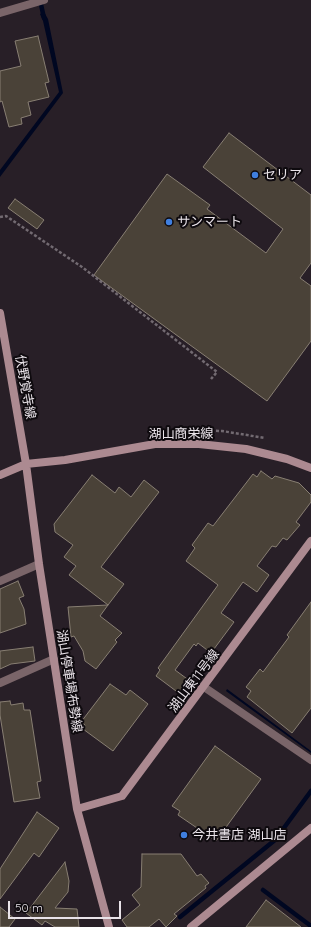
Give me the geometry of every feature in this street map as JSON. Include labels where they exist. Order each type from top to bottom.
[{"type":"street","points":[[0,14],[44,0]]},
{"type":"street","name":"伏野覚寺線","points":[[0,314],[26,464]]},
{"type":"street","name":"湖山商栄線","points":[[26,464],[65,460],[155,444],[199,444],[246,449],[287,459],[311,468]]},
{"type":"street","points":[[0,475],[26,464]]},
{"type":"street","name":"湖山停車場布勢線","points":[[26,464],[39,564],[77,809],[109,927]]},
{"type":"street","name":"湖山東11号線","points":[[77,809],[122,796],[311,541]]},
{"type":"street","points":[[0,581],[39,564]]},
{"type":"street","points":[[0,683],[54,659]]},
{"type":"street","points":[[204,687],[311,760]]},
{"type":"street","points":[[191,927],[311,828]]},
{"type":"path","points":[[0,217],[6,216],[82,267],[217,372],[211,379]]},
{"type":"path","points":[[186,430],[222,431],[265,438]]},
{"type":"water","points":[[44,12],[48,19],[63,93],[0,177],[0,170],[59,92],[43,21],[40,14]]},
{"type":"water","points":[[227,689],[311,751],[311,753],[226,691]]},
{"type":"building","points":[[38,36],[49,82],[45,83],[49,97],[28,102],[31,115],[21,118],[22,124],[9,127],[2,101],[0,102],[0,71],[21,66],[15,41]]},
{"type":"building","points":[[229,133],[311,195],[311,263],[300,278],[311,286],[311,341],[267,401],[94,275],[167,174],[210,205],[207,209],[266,253],[283,229],[203,167]]},
{"type":"building","points":[[15,199],[44,220],[37,229],[8,208]]},
{"type":"building","points":[[261,471],[272,479],[275,476],[299,483],[311,495],[311,502],[296,522],[300,525],[287,540],[283,538],[276,547],[272,546],[257,566],[269,575],[257,592],[243,582],[221,613],[234,622],[211,653],[198,643],[196,646],[194,644],[175,670],[190,681],[180,694],[156,676],[160,670],[158,668],[218,585],[186,561],[195,548],[192,545],[208,523],[213,526],[253,474],[257,477]]},
{"type":"building","points":[[92,475],[115,493],[119,487],[131,497],[144,480],[159,492],[101,567],[124,584],[108,605],[69,575],[76,566],[64,557],[73,545],[55,532],[54,524]]},
{"type":"building","points":[[18,581],[24,596],[19,598],[24,609],[26,624],[0,633],[0,589]]},
{"type":"building","points":[[311,602],[311,708],[292,733],[247,697],[251,691],[246,687],[260,669],[263,672],[289,637],[287,635]]},
{"type":"building","points":[[108,605],[100,616],[122,633],[115,640],[117,642],[96,669],[85,661],[83,651],[74,636],[71,637],[68,607]]},
{"type":"building","points":[[33,647],[35,661],[11,664],[0,669],[0,651]]},
{"type":"building","points":[[110,684],[126,695],[130,690],[148,704],[113,751],[83,729],[85,725],[81,722]]},
{"type":"building","points":[[10,701],[11,705],[23,703],[24,710],[30,710],[41,781],[37,782],[40,798],[14,802],[0,715],[0,702]]},
{"type":"building","points":[[215,746],[261,779],[216,841],[178,815],[180,811],[172,806]]},
{"type":"building","points":[[37,812],[59,828],[39,857],[34,853],[0,899],[0,869]]},
{"type":"building","points":[[142,854],[181,854],[197,876],[201,874],[209,883],[205,886],[206,888],[174,914],[177,916],[166,927],[159,919],[149,927],[127,927],[122,920],[140,905],[132,895],[141,887]]},
{"type":"building","points":[[65,862],[69,881],[68,892],[55,908],[77,909],[79,927],[55,927],[45,921],[42,925],[26,913],[28,910],[24,908],[30,908]]},
{"type":"building","points":[[266,900],[301,927],[246,927]]},
{"type":"building","points":[[0,907],[15,919],[9,927],[0,927]]},
{"type":"waterway","points":[[40,0],[44,18]]},
{"type":"waterway","points":[[180,917],[275,840],[311,791]]},
{"type":"waterway","points":[[263,890],[311,926]]},
{"type":"place","name":"セリア","points":[[255,175]]},
{"type":"place","name":"サンマート","points":[[169,222]]},
{"type":"place","name":"今井書店 湖山店","points":[[184,835]]}]
